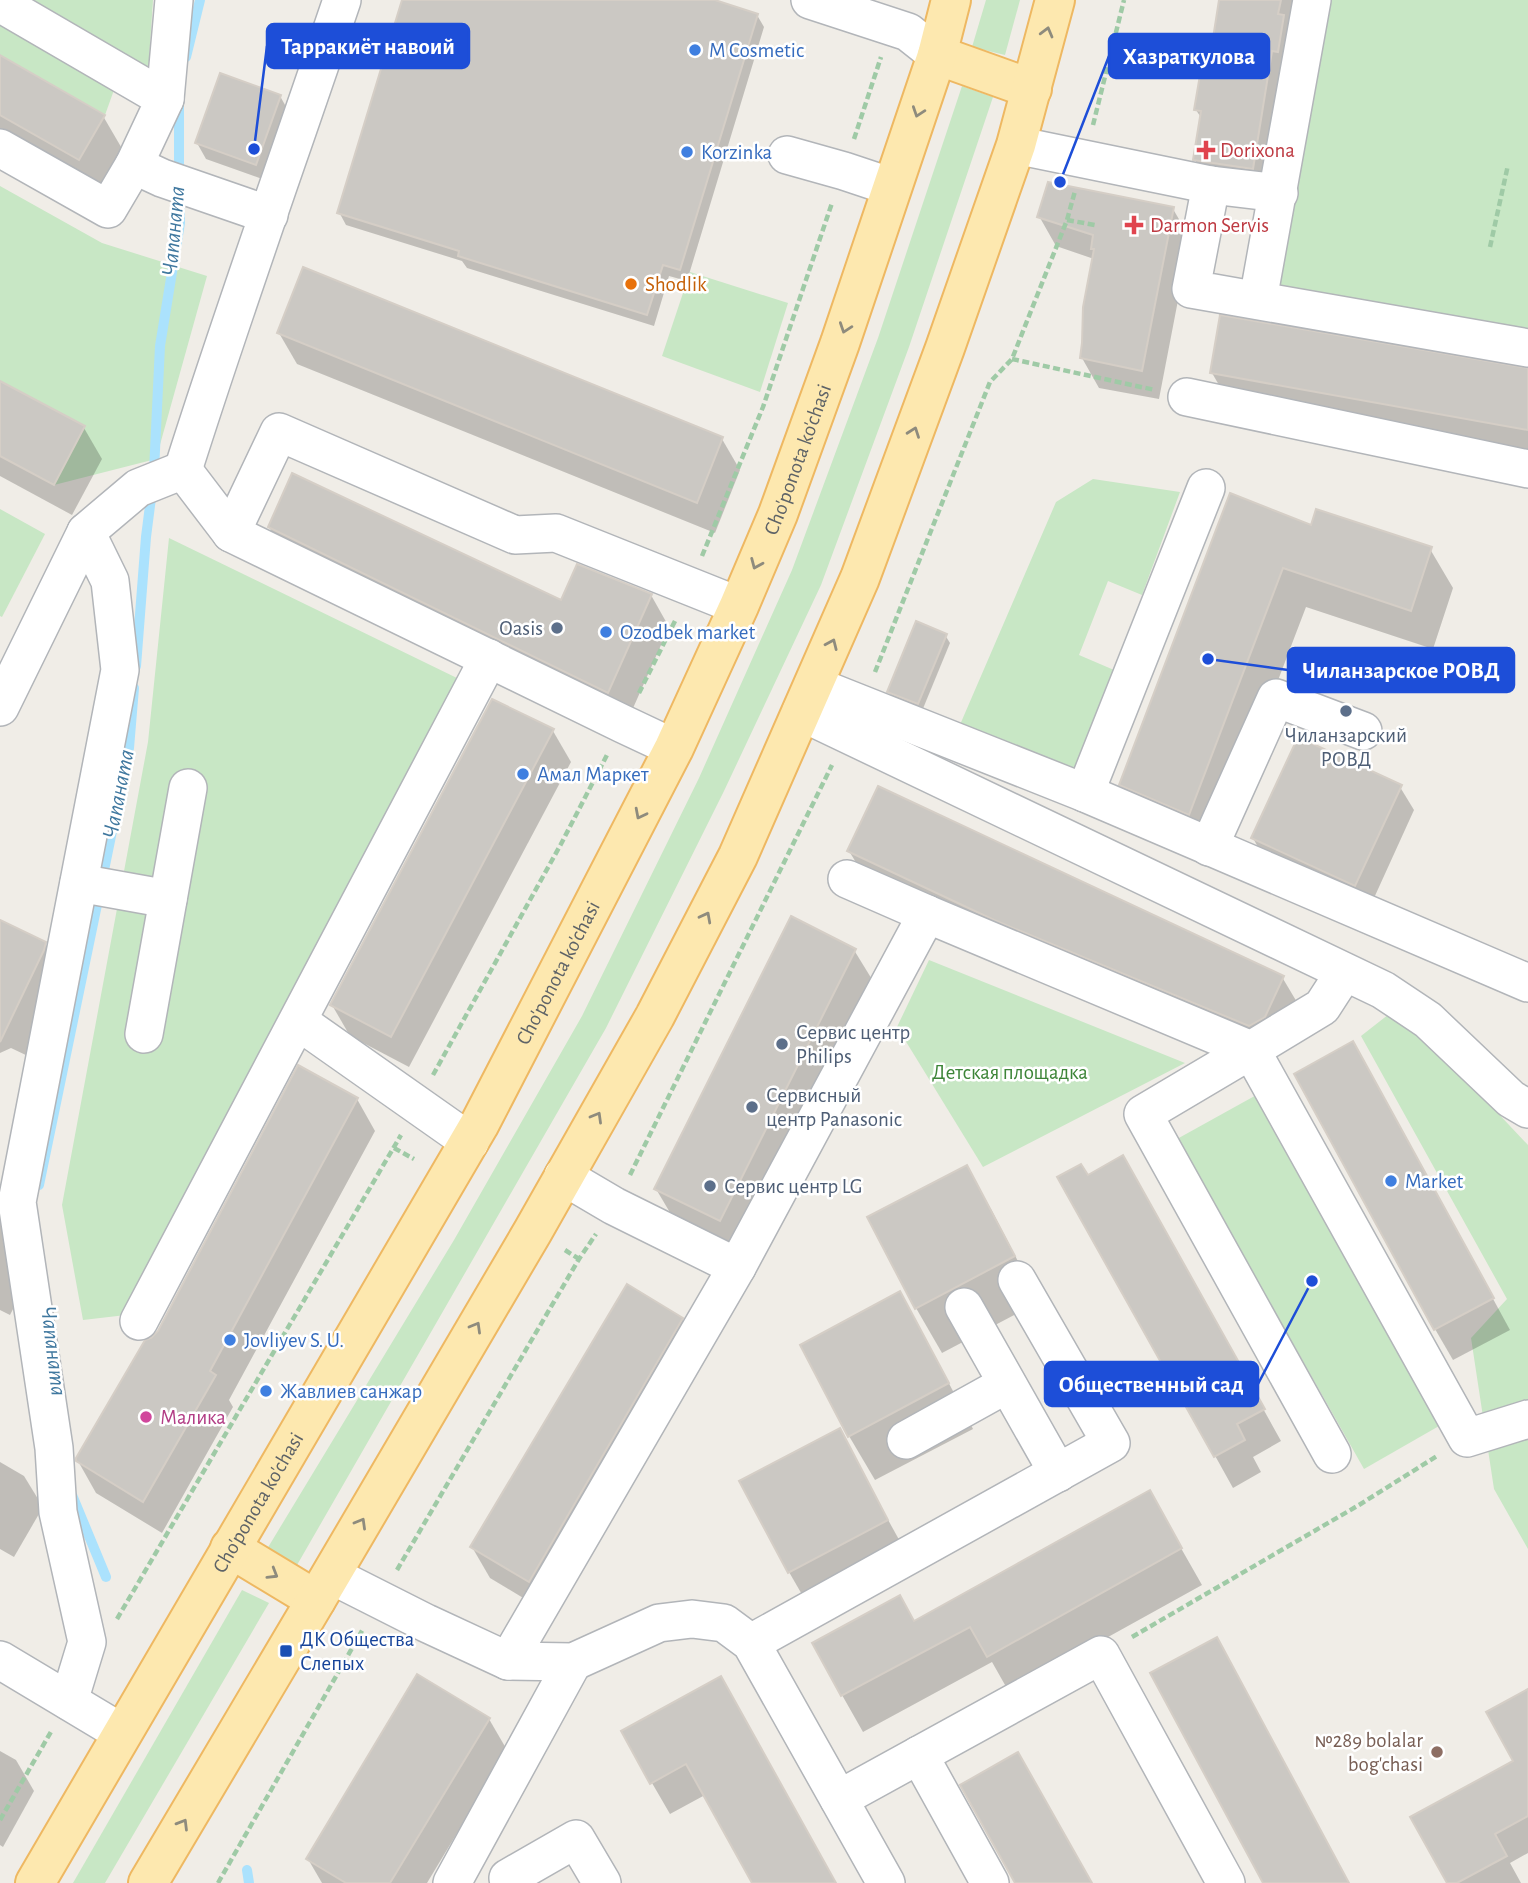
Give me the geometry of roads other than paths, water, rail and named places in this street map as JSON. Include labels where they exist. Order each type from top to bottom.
[{"type":"main road","name":"Cho'ponota ko'chasi","points":[[35,1883],[470,1142],[674,748],[778,514],[840,343],[937,55],[951,0]]},
{"type":"main road","points":[[148,1883],[324,1588],[655,1016],[738,856],[860,578],[1016,145],[1055,0]]},
{"type":"main road","points":[[937,55],[1031,89]]},
{"type":"main road","points":[[230,1548],[324,1588]]},
{"type":"street","points":[[0,148],[108,209],[148,171],[165,99],[174,0]]},
{"type":"street","points":[[183,470],[222,348],[342,0]]},
{"type":"street","points":[[810,0],[908,32],[937,55]]},
{"type":"street","points":[[1258,300],[1312,0]]},
{"type":"street","points":[[0,3],[165,99]]},
{"type":"street","points":[[1016,145],[1211,185],[1279,193]]},
{"type":"street","points":[[788,155],[892,187]]},
{"type":"street","points":[[148,171],[269,215]]},
{"type":"street","points":[[1211,185],[1191,289],[1528,348]]},
{"type":"street","points":[[1187,397],[1528,468]]},
{"type":"street","points":[[231,533],[279,432],[515,535],[556,533],[739,606]]},
{"type":"street","points":[[0,707],[86,532],[138,488],[183,470]]},
{"type":"street","points":[[183,470],[231,533],[674,748]]},
{"type":"street","points":[[1085,793],[1206,488]]},
{"type":"street","points":[[69,1701],[87,1642],[58,1512],[54,1448],[17,1202],[93,886],[120,670],[110,581],[86,532]]},
{"type":"street","points":[[139,1321],[489,658]]},
{"type":"street","points":[[1209,846],[1276,698],[1363,731]]},
{"type":"street","points":[[807,699],[1085,793],[1528,983]]},
{"type":"street","points":[[807,699],[1344,973],[1383,990],[1428,1020],[1511,1099],[1528,1110]]},
{"type":"street","points":[[144,1034],[188,788]]},
{"type":"street","points":[[848,879],[1251,1050],[1467,1438],[1528,1419]]},
{"type":"street","points":[[93,886],[169,899]]},
{"type":"street","points":[[508,1661],[737,1267],[927,914]]},
{"type":"street","points":[[1332,1454],[1143,1114],[1322,1007],[1344,973]]},
{"type":"street","points":[[298,1021],[470,1142]]},
{"type":"street","points":[[563,1176],[614,1206],[737,1267]]},
{"type":"street","points":[[751,1643],[1111,1443],[1017,1280]]},
{"type":"street","points":[[964,1307],[1058,1473]]},
{"type":"street","points":[[906,1440],[1007,1384]]},
{"type":"street","points":[[324,1588],[426,1623],[508,1661],[573,1662],[659,1623],[692,1619],[724,1623],[751,1643],[886,1883]]},
{"type":"street","points":[[839,1799],[1101,1655],[1226,1883]]},
{"type":"street","points":[[0,1660],[122,1733]]},
{"type":"street","points":[[452,1883],[573,1662]]},
{"type":"street","points":[[919,1755],[990,1883]]},
{"type":"street","points":[[511,1883],[508,1878],[576,1839],[602,1883]]},
{"type":"waterway","name":"Чапаната","points":[[186,57],[200,0]]},
{"type":"waterway","name":"Чапаната","points":[[179,100],[179,175]]},
{"type":"waterway","name":"Чапаната","points":[[154,471],[160,346],[180,223],[179,191]]},
{"type":"waterway","name":"Чапаната","points":[[136,666],[152,490]]},
{"type":"waterway","name":"Чапаната","points":[[102,880],[129,748],[134,688]]},
{"type":"waterway","name":"Чапаната","points":[[39,1185],[99,895]]},
{"type":"waterway","name":"Чапаната","points":[[72,1495],[106,1577]]},
{"type":"waterway","name":"Чапаната","points":[[247,1870],[249,1883]]},
{"type":"place","name":"M Cosmetic","points":[[695,50]]},
{"type":"place","name":"Тарракиёт навоий","points":[[254,149]]},
{"type":"place","name":"Dorixona","points":[[1206,150]]},
{"type":"place","name":"Korzinka","points":[[687,152]]},
{"type":"place","name":"Хазраткулова","points":[[1060,182]]},
{"type":"place","name":"Darmon Servis","points":[[1134,225]]},
{"type":"place","name":"Shodlik","points":[[631,284]]},
{"type":"place","name":"Oasis","points":[[557,628]]},
{"type":"place","name":"Ozodbek market","points":[[606,632]]},
{"type":"place","name":"Чиланзарское РОВД","points":[[1208,659]]},
{"type":"place","name":"Чиланзарский РОВД","points":[[1346,711]]},
{"type":"place","name":"Амал Маркет","points":[[523,774]]},
{"type":"place","name":"Сервис центр Philips","points":[[782,1044]]},
{"type":"place","name":"Сервисный центр Panasonic","points":[[752,1107]]},
{"type":"place","name":"Market","points":[[1391,1181]]},
{"type":"place","name":"Сервис центр LG","points":[[710,1186]]},
{"type":"place","name":"Общественный сад","points":[[1312,1281]]},
{"type":"place","name":"Jovliyev S. U.","points":[[230,1340]]},
{"type":"place","name":"Жавлиев санжар","points":[[266,1391]]},
{"type":"place","name":"Малика","points":[[146,1417]]},
{"type":"place","name":"ДК Общества Слепых","points":[[286,1651]]},
{"type":"place","name":"№289 bolalar bog'chasi","points":[[1437,1752]]},
{"type":"park label","name":"Детская площадка","points":[[1010,1072]]}]
